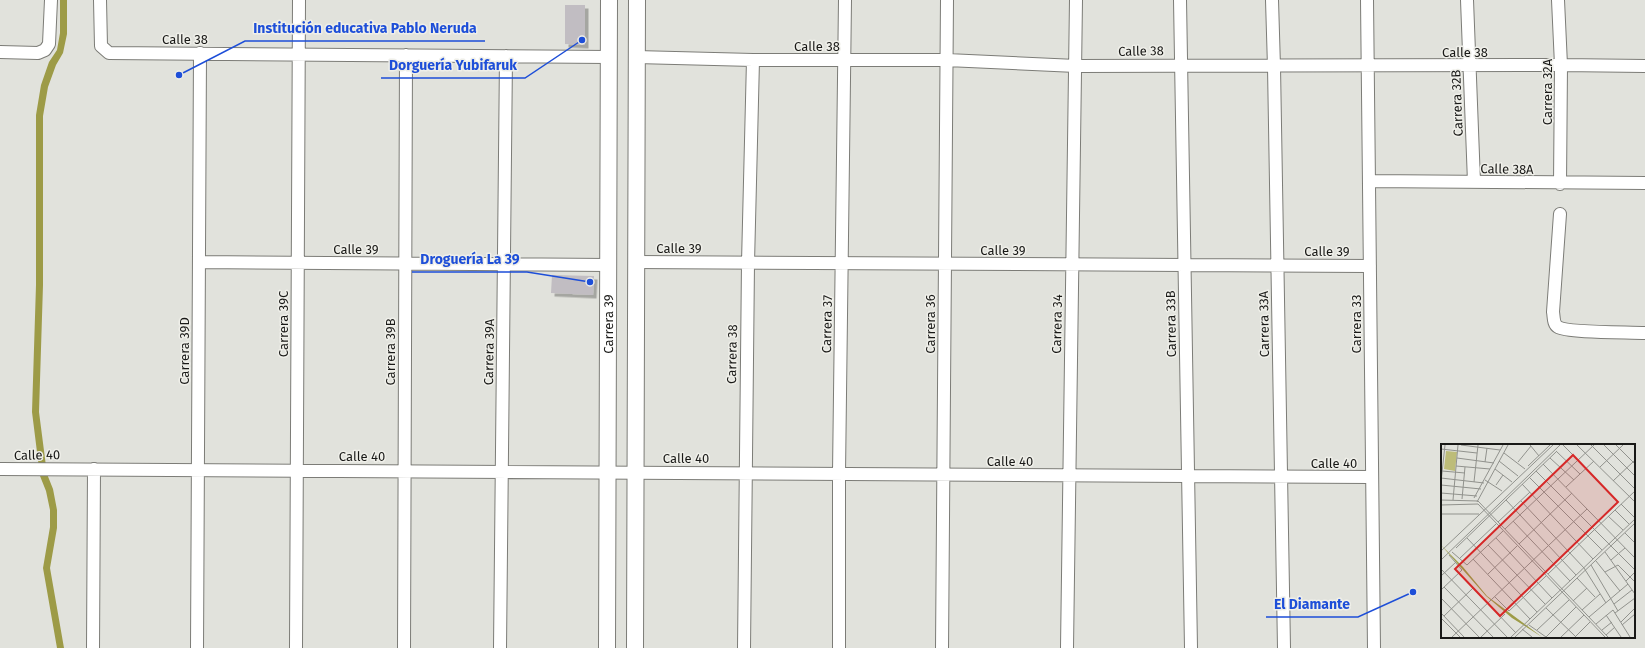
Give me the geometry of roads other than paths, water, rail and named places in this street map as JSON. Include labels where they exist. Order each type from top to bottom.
[{"type":"main road","name":"Carrera 39","points":[[607,648],[609,0]]},
{"type":"main road","name":"Carrera 39","points":[[635,648],[637,0]]},
{"type":"street","points":[[0,52],[38,53],[45,50],[49,44],[51,0]]},
{"type":"street","name":"Calle 38","points":[[100,0],[101,46],[109,53],[609,57]]},
{"type":"street","name":"Carrera 39C","points":[[296,648],[299,0]]},
{"type":"street","name":"Carrera 37","points":[[839,648],[839,474],[845,0]]},
{"type":"street","name":"Carrera 36","points":[[942,648],[942,474],[947,0]]},
{"type":"street","name":"Carrera 34","points":[[1068,648],[1076,0]]},
{"type":"street","name":"Carrera 33B","points":[[1180,0],[1191,648]]},
{"type":"street","name":"Carrera 33A","points":[[1272,0],[1284,648]]},
{"type":"street","name":"Carrera 33","points":[[1367,0],[1374,648]]},
{"type":"street","name":"Carrera 32B","points":[[1467,0],[1474,182]]},
{"type":"street","name":"Carrera 32A","points":[[1558,0],[1561,65],[1560,184]]},
{"type":"street","name":"Carrera 39D","points":[[197,648],[200,53]]},
{"type":"street","name":"Carrera 39B","points":[[404,648],[406,56]]},
{"type":"street","name":"Carrera 39A","points":[[500,648],[506,56]]},
{"type":"street","name":"Calle 38","points":[[636,57],[753,60],[947,60],[1076,66],[1645,66]]},
{"type":"street","name":"Carrera 38","points":[[744,648],[748,263],[753,60]]},
{"type":"street","name":"Calle 38A","points":[[1369,182],[1560,184],[1645,183]]},
{"type":"street","points":[[1560,214],[1553,312],[1557,326],[1571,330],[1645,333]]},
{"type":"street","name":"Calle 39","points":[[199,262],[609,265]]},
{"type":"street","name":"Calle 39","points":[[636,262],[1370,266]]},
{"type":"street","name":"Calle 40","points":[[0,469],[404,470],[1371,477]]},
{"type":"street","points":[[93,648],[94,469]]},
{"type":"place","name":"Dorguería Yubifaruk","points":[[582,40]]},
{"type":"place","name":"Institución educativa Pablo Neruda","points":[[179,75]]},
{"type":"place","name":"Droguería La 39","points":[[590,282]]},
{"type":"place","name":"El Diamante","points":[[1413,592]]}]
